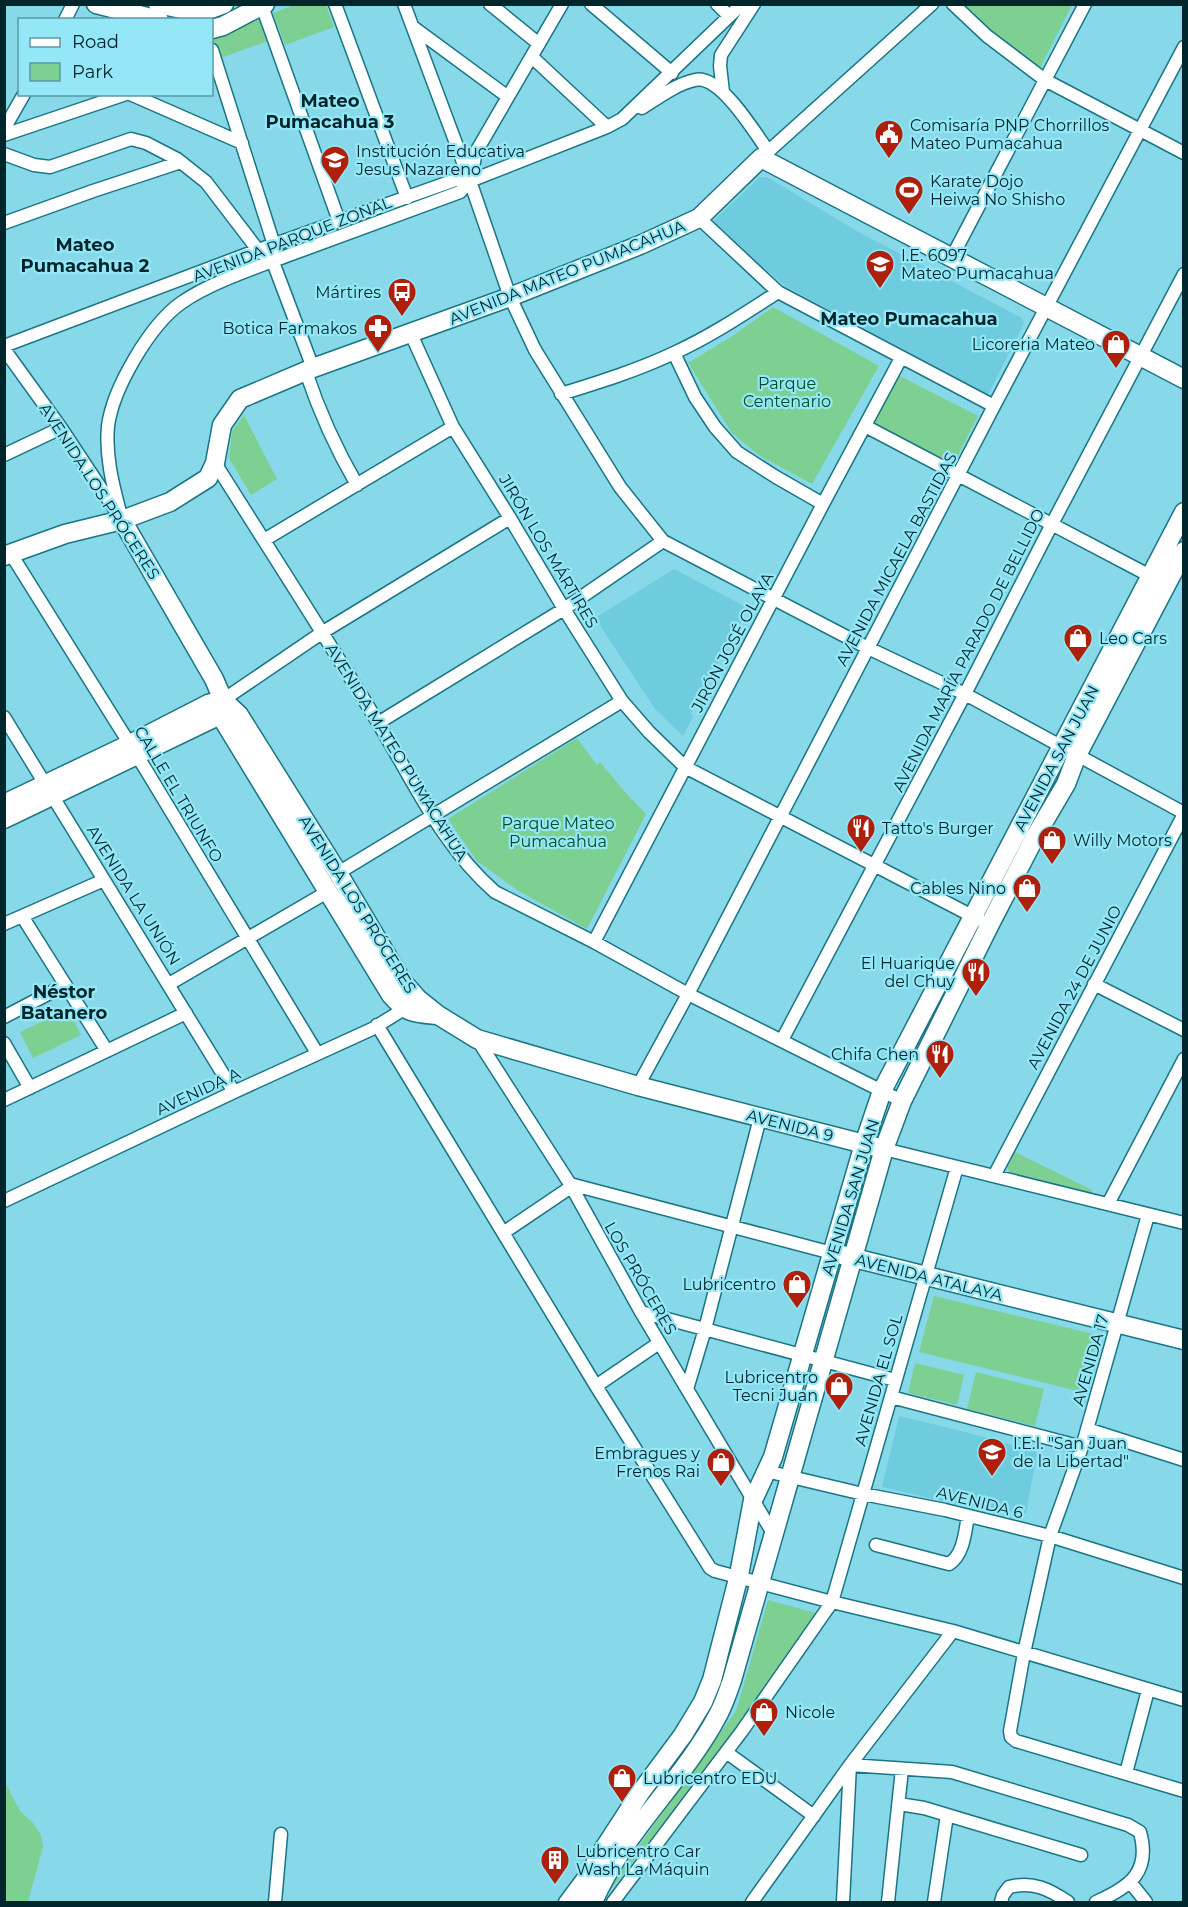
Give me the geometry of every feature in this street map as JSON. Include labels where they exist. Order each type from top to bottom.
[{"type":"street","points":[[66,18],[74,4]]},
{"type":"street","points":[[96,4],[151,18]]},
{"type":"street","points":[[158,4],[182,11],[200,13],[224,4]]},
{"type":"street","points":[[334,4],[407,198]]},
{"type":"street","points":[[404,4],[470,181],[510,297],[535,350],[620,487],[663,541],[868,648],[965,694],[1184,813]]},
{"type":"street","points":[[490,4],[539,44]]},
{"type":"street","points":[[470,181],[476,152],[562,4]]},
{"type":"street","points":[[591,4],[672,73]]},
{"type":"street","points":[[717,4],[729,15]]},
{"type":"street","name":"AVENIDA PARQUE ZONAL","points":[[122,520],[108,464],[108,425],[121,382],[150,336],[180,304],[200,291],[460,192],[470,181],[622,120],[742,4]]},
{"type":"street","points":[[723,92],[721,55],[754,4]]},
{"type":"street","name":"AVENIDA MATEO PUMACAHUA","points":[[902,1101],[688,994],[594,942],[495,892],[461,858],[433,817],[323,632],[215,463],[222,425],[240,399],[310,370],[510,297],[640,245],[699,218],[765,154],[932,4]]},
{"type":"street","points":[[953,4],[987,36],[1046,80],[1184,153]]},
{"type":"street","points":[[952,257],[1085,4]]},
{"type":"street","points":[[213,29],[223,27],[258,6],[339,221]]},
{"type":"street","points":[[413,27],[508,97]]},
{"type":"street","points":[[422,53],[432,41]]},
{"type":"street","name":"AVENIDA MICAELA BASTIDAS","points":[[638,1086],[1184,47]]},
{"type":"street","points":[[213,53],[274,245],[273,262],[310,370],[318,408],[334,446],[357,485]]},
{"type":"street","points":[[532,57],[607,127]]},
{"type":"street","points":[[622,120],[684,83],[698,79],[706,81],[723,92],[765,154],[952,257],[1184,379]]},
{"type":"street","points":[[4,129],[23,96]]},
{"type":"street","points":[[4,135],[122,96]]},
{"type":"street","points":[[133,96],[242,143]]},
{"type":"street","points":[[4,154],[34,165],[50,167],[131,139],[146,143],[181,162],[206,182],[258,250],[273,262]]},
{"type":"street","points":[[4,224],[93,190],[181,162]]},
{"type":"street","name":"AVENIDA PARQUE ZONAL","points":[[4,348],[258,250],[458,180],[470,181]]},
{"type":"street","points":[[699,218],[778,292],[994,406]]},
{"type":"street","name":"AVENIDA MARÍA PARADO DE BELLIDO","points":[[782,1041],[1184,274]]},
{"type":"street","points":[[561,394],[619,376],[674,353],[725,326],[778,292]]},
{"type":"street","name":"JIRÓN LOS MÁRTIRES","points":[[411,334],[453,427],[622,700],[649,732],[685,767],[780,818],[990,924]]},
{"type":"street","name":"AVENIDA LOS PRÓCERES","points":[[4,348],[9,364],[61,428],[122,520],[206,663],[223,700],[225,723],[391,994],[404,1009],[419,1014],[438,1015]]},
{"type":"street","points":[[674,353],[695,397],[715,427],[737,452],[823,504]]},
{"type":"street","name":"JIRÓN JOSÉ OLAYA","points":[[594,942],[901,357]]},
{"type":"street","points":[[865,426],[1158,580]]},
{"type":"street","points":[[264,540],[453,427]]},
{"type":"street","points":[[4,455],[61,428]]},
{"type":"street","points":[[8,555],[65,534],[122,520],[170,502],[208,478],[215,463]]},
{"type":"street","name":"AVENIDA SAN JUAN","points":[[582,1902],[596,1861],[640,1793],[683,1735],[703,1701],[712,1680],[739,1576],[753,1500],[773,1458],[864,1144],[882,1091],[973,916],[1070,751],[1158,580],[1184,512]]},
{"type":"street","points":[[4,819],[49,790],[133,749],[208,704],[223,700],[323,632],[510,518]]},
{"type":"street","points":[[378,723],[564,609],[663,541]]},
{"type":"street","name":"AVENIDA SAN JUAN","points":[[1158,580],[1184,551]]},
{"type":"street","name":"CALLE EL TRIUNFO","points":[[8,555],[133,749],[317,1053]]},
{"type":"street","name":"AVENIDA LOS PRÓCERES","points":[[223,700],[239,715],[338,873],[402,981],[418,999],[438,1015]]},
{"type":"street","points":[[338,873],[622,700]]},
{"type":"street","name":"AVENIDA LA UNIÓN","points":[[4,717],[234,1092]]},
{"type":"street","name":"AVENIDA SAN JUAN","points":[[593,1902],[616,1859],[719,1714],[732,1680],[884,1149],[902,1101],[990,924],[1036,835],[1066,784],[1070,751]]},
{"type":"street","points":[[4,804],[49,790]]},
{"type":"street","name":"AVENIDA 24 DE JUNIO","points":[[994,1176],[1184,813]]},
{"type":"street","points":[[4,924],[104,880]]},
{"type":"street","points":[[169,984],[329,891]]},
{"type":"street","points":[[22,916],[107,1051]]},
{"type":"street","points":[[1094,984],[1184,1030]]},
{"type":"street","points":[[4,1017],[65,985]]},
{"type":"street","name":"AVENIDA A","points":[[4,1200],[377,1025],[404,1009]]},
{"type":"street","points":[[4,1100],[186,1013]]},
{"type":"street","name":"AVENIDA 9","points":[[438,1015],[477,1039],[638,1086],[1184,1223]]},
{"type":"street","points":[[377,1025],[596,1386],[710,1568],[832,1602],[953,1631],[1184,1700]]},
{"type":"street","name":"LOS PRÓCERES","points":[[477,1039],[571,1186],[659,1343],[774,1535]]},
{"type":"street","points":[[4,1043],[30,1088]]},
{"type":"street","points":[[1108,1204],[1184,1059]]},
{"type":"street","points":[[687,1389],[760,1118]]},
{"type":"street","name":"AVENIDA EL SOL","points":[[613,1902],[726,1752],[832,1602],[957,1167]]},
{"type":"street","points":[[503,1233],[571,1186]]},
{"type":"street","name":"AVENIDA ATALAYA","points":[[571,1186],[1184,1341]]},
{"type":"street","name":"AVENIDA 17","points":[[1126,1773],[1016,1741],[1011,1737],[1010,1731],[1024,1653],[1050,1536],[1088,1429],[1148,1215]]},
{"type":"street","points":[[641,1312],[895,1380]]},
{"type":"street","points":[[596,1386],[659,1343]]},
{"type":"street","points":[[891,1397],[1082,1447]]},
{"type":"street","points":[[1088,1429],[1184,1460]]},
{"type":"street","name":"AVENIDA 6","points":[[766,1471],[1050,1536],[1184,1578]]},
{"type":"street","points":[[876,1545],[949,1564],[953,1562],[961,1549],[969,1516]]},
{"type":"street","points":[[752,1902],[850,1765],[953,1631]]},
{"type":"street","points":[[1148,1690],[1126,1773],[1184,1791]]},
{"type":"street","points":[[726,1752],[814,1816]]},
{"type":"street","points":[[850,1765],[952,1772],[1128,1825],[1140,1832],[1144,1848],[1142,1866],[1130,1882],[1110,1896],[1096,1902]]},
{"type":"street","points":[[843,1902],[850,1765]]},
{"type":"street","points":[[888,1902],[902,1769]]},
{"type":"street","points":[[899,1804],[924,1808],[1081,1855]]},
{"type":"street","points":[[934,1902],[947,1815]]},
{"type":"street","points":[[275,1902],[281,1834]]},
{"type":"street","points":[[565,1902],[596,1861]]},
{"type":"street","points":[[1130,1882],[1146,1902]]},
{"type":"street","points":[[1001,1902],[1009,1887],[1027,1885],[1050,1890],[1068,1902]]},
{"type":"shaded area","name":"I.E. 6097 Mateo Pumacahua","points":[[760,177],[767,177],[857,231],[1022,318],[1024,323],[988,395],[785,286],[714,225],[714,220]]},
{"type":"shaded area","points":[[674,569],[748,608],[691,713],[693,717],[683,736],[655,709],[595,618]]},
{"type":"shaded area","points":[[899,1416],[1037,1452],[1026,1514],[946,1502],[882,1487]]},
{"type":"green space","points":[[297,4],[326,5],[334,27],[285,45],[273,13]]},
{"type":"green space","points":[[962,5],[1072,5],[1040,68],[999,40]]},
{"type":"green space","points":[[260,18],[268,41],[218,59],[213,44],[213,35]]},
{"type":"green space","name":"Parque Centenario","points":[[773,307],[879,366],[812,484],[760,456],[732,433],[688,363],[734,335]]},
{"type":"green space","points":[[896,374],[978,416],[952,467],[869,424]]},
{"type":"green space","points":[[244,415],[277,479],[251,495],[229,458],[232,431]]},
{"type":"green space","name":"Parque Mateo Pumacahua","points":[[577,738],[597,765],[600,762],[646,814],[587,929],[517,890],[477,861],[448,819]]},
{"type":"green space","points":[[68,1009],[81,1035],[33,1058],[20,1032]]},
{"type":"green space","points":[[1015,1152],[1092,1190],[1090,1194],[1012,1173],[1008,1170],[1008,1166]]},
{"type":"green space","points":[[934,1296],[1098,1335],[1082,1392],[919,1352]]},
{"type":"green space","points":[[915,1363],[964,1375],[957,1405],[908,1393]]},
{"type":"green space","points":[[976,1372],[1044,1389],[1035,1426],[967,1409]]},
{"type":"green space","points":[[768,1600],[819,1614],[730,1739],[605,1897],[615,1879],[736,1711]]},
{"type":"green space","points":[[5,1782],[20,1811],[33,1823],[41,1835],[43,1847],[28,1902],[5,1902]]},
{"type":"place","name":"Comisaría PNP Chorrillos Mateo Pumacahua","points":[[889,160]]},
{"type":"place","name":"Institución Educativa Jesus Nazareno","points":[[335,186]]},
{"type":"place","name":"Karate Dojo Heiwa No Shisho","points":[[909,216]]},
{"type":"place","name":"I.E. 6097 Mateo Pumacahua","points":[[880,290]]},
{"type":"place","name":"Mártires","points":[[402,318]]},
{"type":"place","name":"Botica Farmakos","points":[[378,354]]},
{"type":"place","name":"Licoreria Mateo","points":[[1116,370]]},
{"type":"place","name":"Leo Cars","points":[[1078,664]]},
{"type":"place","name":"Tatto's Burger","points":[[861,854]]},
{"type":"place","name":"Willy Motors","points":[[1052,866]]},
{"type":"place","name":"Cables Nino","points":[[1027,914]]},
{"type":"place","name":"El Huarique del Chuy","points":[[976,998]]},
{"type":"place","name":"Chifa Chen","points":[[940,1080]]},
{"type":"place","name":"Lubricentro","points":[[797,1310]]},
{"type":"place","name":"Lubricentro Tecni Juan","points":[[839,1412]]},
{"type":"place","name":"I.E.I. \"San Juan de la Libertad\"","points":[[992,1478]]},
{"type":"place","name":"Embragues y Frenos Rai","points":[[721,1488]]},
{"type":"place","name":"Nicole","points":[[764,1738]]},
{"type":"place","name":"Lubricentro EDU","points":[[622,1804]]},
{"type":"place","name":"Lubricentro Car Wash La Máquin","points":[[555,1886]]},
{"type":"district","name":"Mateo Pumacahua 3","points":[[330,111]]},
{"type":"district","name":"Mateo Pumacahua 2","points":[[85,255]]},
{"type":"district","name":"Mateo Pumacahua","points":[[909,319]]},
{"type":"district","name":"Néstor Batanero","points":[[64,1002]]}]
